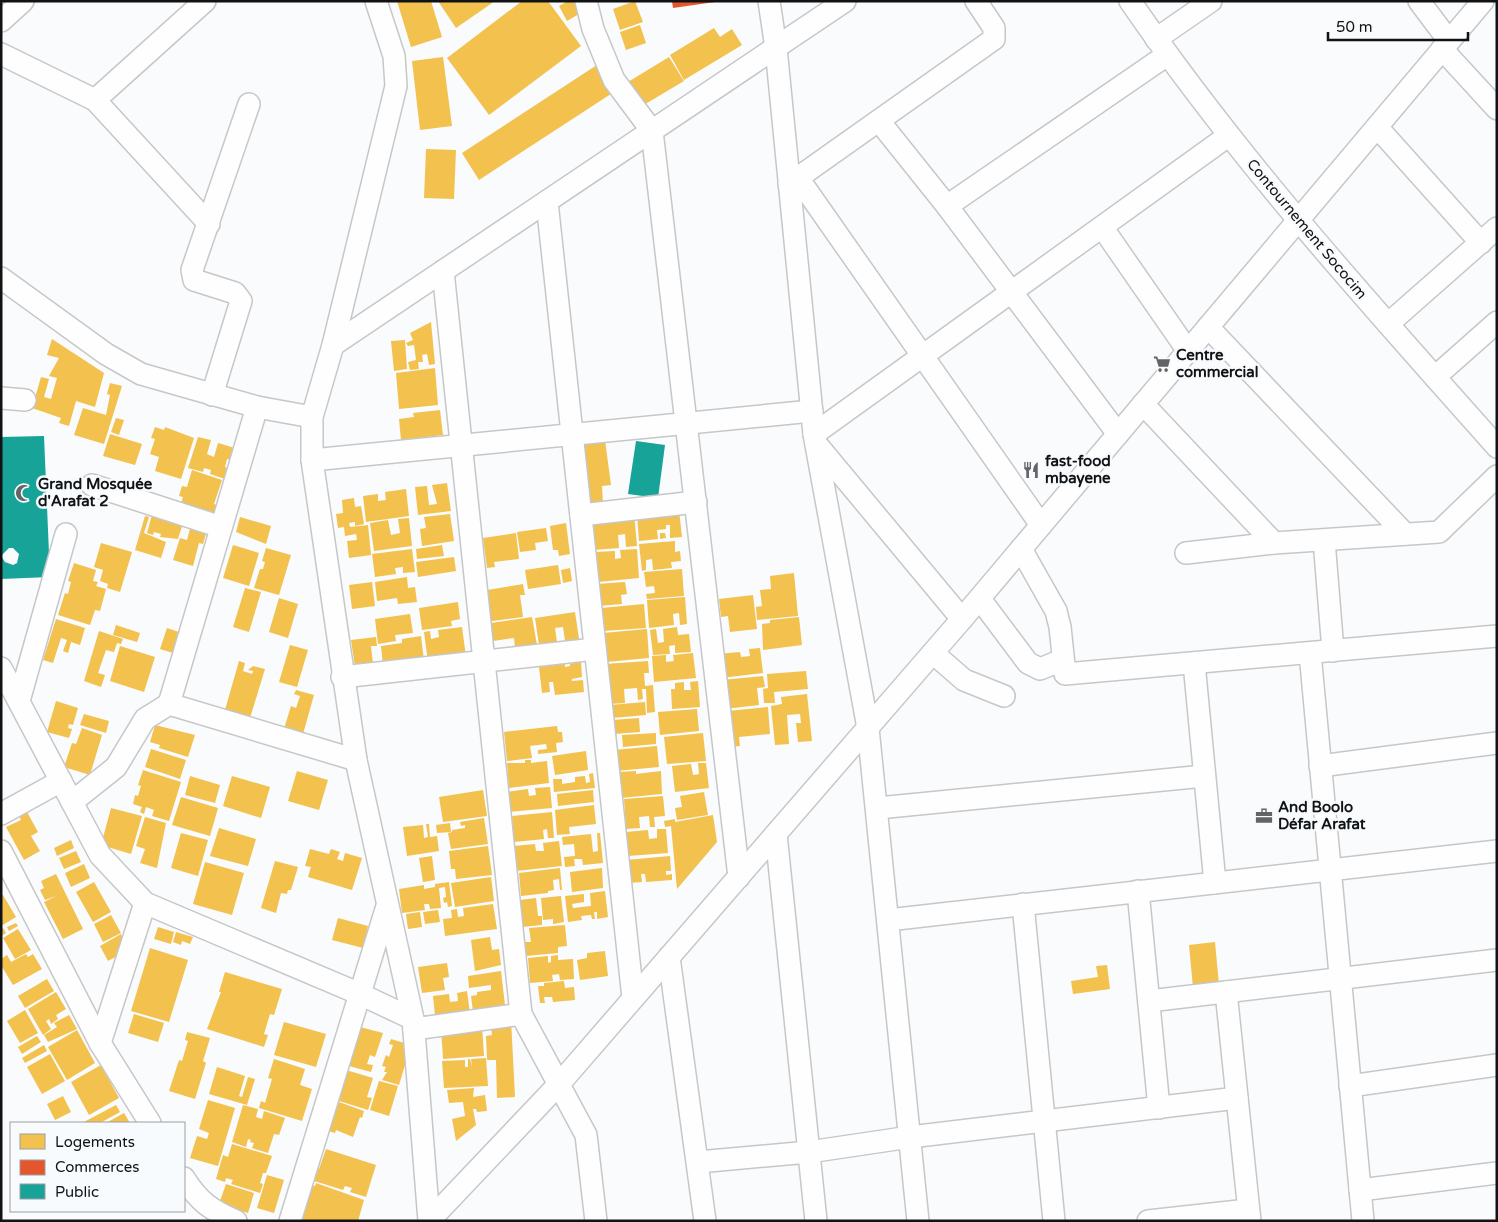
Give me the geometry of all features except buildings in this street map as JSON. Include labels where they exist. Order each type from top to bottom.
[{"type":"street","points":[[1,20],[23,1]]},
{"type":"street","points":[[95,100],[205,1]]},
{"type":"street","points":[[376,1],[394,56],[396,86],[333,345],[312,417],[312,460],[342,677],[356,760],[414,1024],[429,1220]]},
{"type":"street","points":[[586,1],[593,29],[614,80],[652,131],[739,877]]},
{"type":"street","points":[[769,1],[793,181],[815,439],[868,728],[878,808],[918,1221]]},
{"type":"street","points":[[333,345],[845,1]]},
{"type":"street","points":[[793,181],[994,39],[994,28],[976,1]]},
{"type":"street","name":"Contournement Sococim","points":[[1130,1],[1161,47],[1228,136],[1298,220],[1497,447]]},
{"type":"street","points":[[947,206],[1161,47],[1211,1]]},
{"type":"street","points":[[1419,1],[1446,45],[1497,109]]},
{"type":"street","points":[[429,1220],[560,1083],[933,653],[1482,1]]},
{"type":"street","points":[[1,54],[95,100],[208,224]]},
{"type":"street","points":[[212,395],[241,301],[235,293],[194,280],[192,270],[250,104]]},
{"type":"street","points":[[879,121],[947,206],[1010,293],[1118,434]]},
{"type":"street","points":[[1376,127],[1481,243]]},
{"type":"street","points":[[815,439],[923,356],[1228,136]]},
{"type":"street","points":[[793,181],[923,356],[1042,525]]},
{"type":"street","points":[[546,202],[633,998]]},
{"type":"street","points":[[1102,227],[1188,351]]},
{"type":"street","points":[[1388,324],[1497,228]]},
{"type":"street","points":[[443,271],[521,1014],[560,1083],[586,1135],[596,1221]]},
{"type":"street","points":[[1,278],[106,354],[134,370],[257,407],[312,417]]},
{"type":"street","points":[[1435,378],[1497,322]]},
{"type":"street","points":[[1208,328],[1405,534]]},
{"type":"street","points":[[1,398],[25,400]]},
{"type":"street","points":[[1143,404],[1274,543]]},
{"type":"street","points":[[72,802],[116,767],[145,719],[169,704],[257,407]]},
{"type":"street","points":[[312,460],[812,411]]},
{"type":"street","points":[[815,439],[962,619]]},
{"type":"street","points":[[1186,553],[1274,543],[1439,532],[1497,476]]},
{"type":"street","points":[[92,485],[221,527]]},
{"type":"street","points":[[581,515],[696,502]]},
{"type":"street","points":[[19,701],[66,534]]},
{"type":"street","points":[[1324,540],[1332,651]]},
{"type":"street","points":[[1021,549],[1056,611],[1060,627],[1062,660],[1065,674],[1497,636]]},
{"type":"street","points":[[980,598],[1028,663],[1040,668],[1062,660]]},
{"type":"street","points":[[342,677],[595,649]]},
{"type":"street","points":[[933,653],[964,680],[1004,696]]},
{"type":"street","points":[[1310,653],[1363,1221]]},
{"type":"street","points":[[1194,663],[1216,883]]},
{"type":"street","points":[[1,668],[100,855],[145,903],[360,994],[414,1024],[521,1014]]},
{"type":"street","points":[[169,704],[356,760]]},
{"type":"street","points":[[1320,766],[1497,743]]},
{"type":"street","points":[[878,808],[1204,776]]},
{"type":"street","points":[[1,814],[61,781]]},
{"type":"street","points":[[776,834],[816,1221]]},
{"type":"street","points":[[1,851],[100,1043],[149,1122]]},
{"type":"street","points":[[888,920],[1497,851]]},
{"type":"street","points":[[1138,891],[1159,1108]]},
{"type":"street","points":[[100,1043],[145,903]]},
{"type":"street","points":[[290,1221],[388,903]]},
{"type":"street","points":[[1023,904],[1054,1221]]},
{"type":"street","points":[[669,957],[705,1221]]},
{"type":"street","points":[[1149,1001],[1497,960]]},
{"type":"street","points":[[1148,1221],[1249,1215],[1226,992]]},
{"type":"street","points":[[1350,1086],[1497,1066]]},
{"type":"street","points":[[698,1162],[809,1152],[910,1137],[1237,1098]]},
{"type":"street","points":[[1360,1190],[1497,1173]]},
{"type":"street","points":[[185,1180],[193,1192],[212,1211],[236,1221]]},
{"type":"place","name":"Centre commercial","points":[[1162,364]]},
{"type":"place","name":"fast-food mbayene","points":[[1031,470]]},
{"type":"place","name":"Grand Mosquée d'Arafat 2","points":[[24,493]]},
{"type":"place","name":"And Boolo Défar Arafat","points":[[1264,816]]}]
